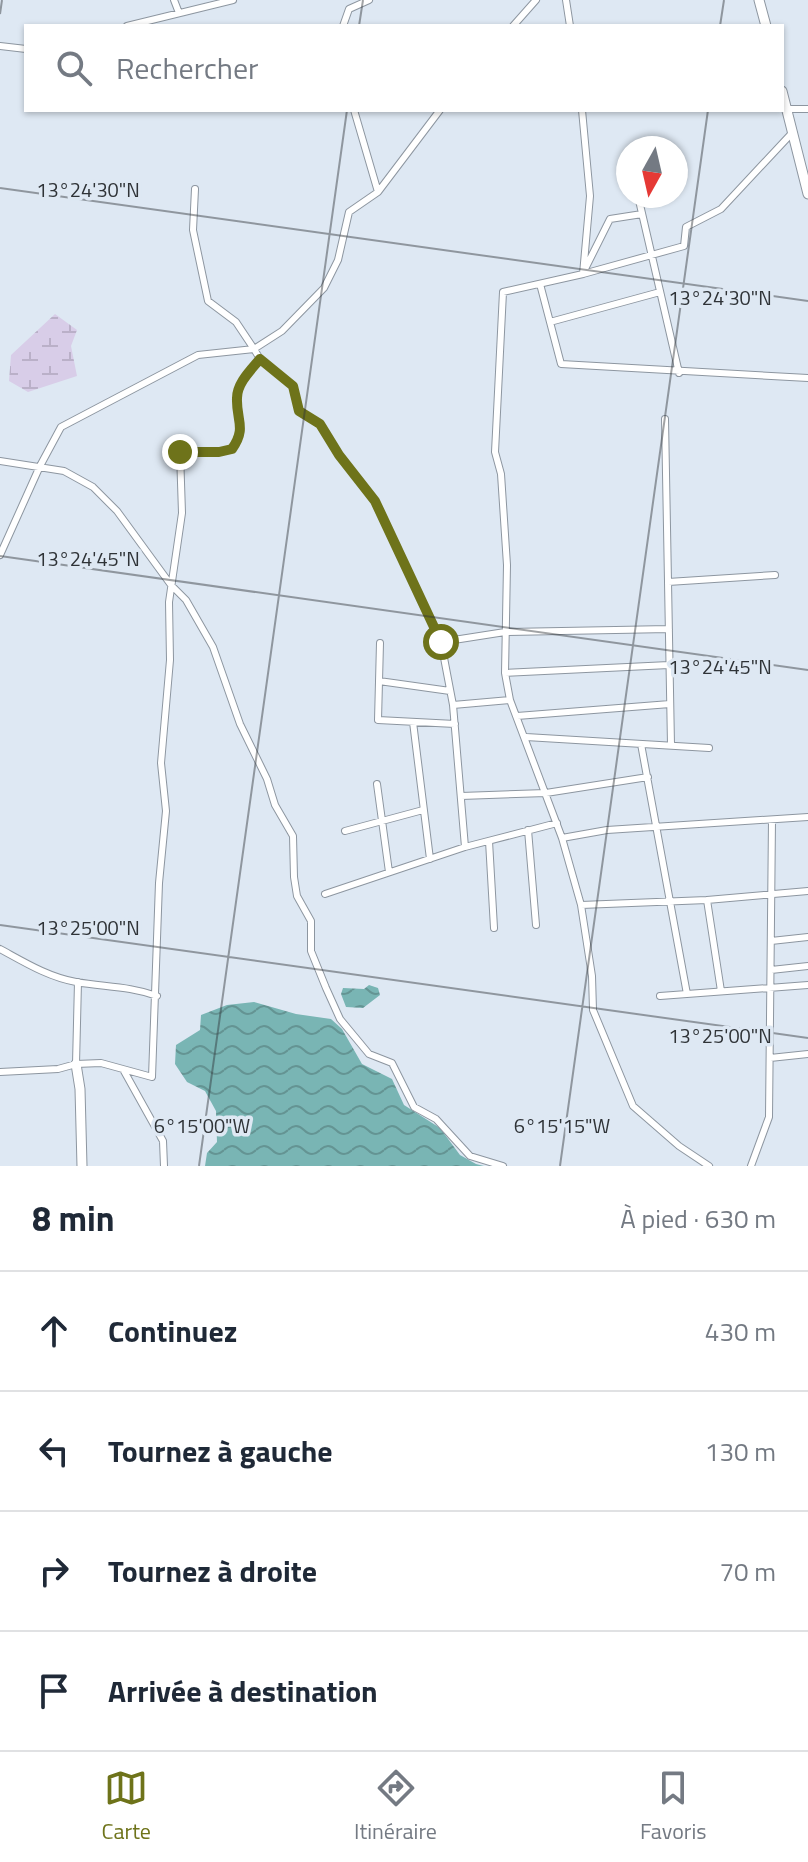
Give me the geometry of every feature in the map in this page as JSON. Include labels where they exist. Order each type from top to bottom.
[{"type":"main road","points":[[759,0],[765,24]]},
{"type":"main road","points":[[784,100],[808,194]]},
{"type":"main road","points":[[76,1064],[80,1089],[82,1166]]},
{"type":"street","points":[[174,0],[179,13]]},
{"type":"street","points":[[135,24],[233,0]]},
{"type":"street","points":[[344,24],[349,9],[369,0]]},
{"type":"street","points":[[515,24],[536,0]]},
{"type":"street","points":[[566,0],[570,24]]},
{"type":"street","points":[[0,46],[24,49]]},
{"type":"street","points":[[786,109],[808,109]]},
{"type":"street","points":[[355,112],[378,192]]},
{"type":"street","points":[[0,555],[61,427],[198,355],[254,349],[282,331],[324,288],[338,260],[349,212],[378,192],[438,112]]},
{"type":"street","points":[[582,112],[590,196],[583,274]]},
{"type":"street","points":[[709,1166],[679,1146],[633,1106],[593,1010],[592,976],[581,905],[557,823],[510,700],[505,673],[507,565],[501,474],[495,452],[503,292],[684,246],[686,227],[721,209],[792,133]]},
{"type":"street","points":[[195,189],[193,230],[208,301],[236,322],[260,359],[293,386],[299,411],[320,424],[339,455],[375,501],[441,642],[453,705],[465,847]]},
{"type":"street","points":[[641,208],[679,373]]},
{"type":"street","points":[[583,274],[610,219],[642,214]]},
{"type":"street","points":[[540,284],[561,364],[808,378]]},
{"type":"street","points":[[550,322],[660,292]]},
{"type":"street","points":[[0,1072],[101,1063],[152,1077],[159,883],[166,811],[161,763],[170,660],[171,585],[182,513],[180,452],[232,449],[240,438],[239,389],[260,359]]},
{"type":"street","points":[[665,419],[671,745]]},
{"type":"street","points":[[0,461],[64,471],[93,487],[117,511],[171,585],[186,600],[213,647],[240,724],[267,779],[275,805],[293,836],[294,877],[297,896],[311,921],[311,951],[340,1019],[369,1054],[392,1063],[414,1107],[436,1119],[470,1156],[503,1166]]},
{"type":"street","points":[[668,582],[775,575]]},
{"type":"street","points":[[441,642],[505,632],[669,629]]},
{"type":"street","points":[[380,643],[378,720],[455,724]]},
{"type":"street","points":[[505,673],[669,665]]},
{"type":"street","points":[[379,681],[450,691]]},
{"type":"street","points":[[453,705],[510,700]]},
{"type":"street","points":[[517,716],[670,704]]},
{"type":"street","points":[[413,722],[430,859]]},
{"type":"street","points":[[526,737],[709,748]]},
{"type":"street","points":[[641,744],[687,994]]},
{"type":"street","points":[[461,796],[546,793],[648,777]]},
{"type":"street","points":[[377,784],[389,872]]},
{"type":"street","points":[[345,831],[423,810]]},
{"type":"street","points":[[562,838],[607,830],[808,817]]},
{"type":"street","points":[[751,1166],[769,1117],[772,820]]},
{"type":"street","points":[[325,894],[465,847],[557,823]]},
{"type":"street","points":[[528,830],[536,925]]},
{"type":"street","points":[[489,841],[494,928]]},
{"type":"street","points":[[581,905],[707,900],[808,891]]},
{"type":"street","points":[[707,900],[721,991]]},
{"type":"street","points":[[771,941],[808,937]]},
{"type":"street","points":[[0,949],[61,979],[117,985],[157,996]]},
{"type":"street","points":[[771,970],[808,966]]},
{"type":"street","points":[[76,1064],[78,982]]},
{"type":"street","points":[[660,996],[808,985]]},
{"type":"street","points":[[770,1058],[808,1054]]},
{"type":"street","points":[[124,1071],[163,1141],[164,1166]]},
{"type":"green space","points":[[55,314],[77,330],[71,346],[77,376],[28,392],[9,381],[11,355]]},
{"type":"water","points":[[369,985],[378,988],[380,995],[363,1008],[346,1007],[341,994],[343,988],[364,989]]},
{"type":"water","points":[[254,1002],[296,1014],[331,1019],[342,1029],[362,1064],[392,1079],[404,1105],[440,1128],[460,1155],[484,1166],[205,1166],[207,1153],[217,1142],[216,1111],[205,1091],[187,1082],[175,1064],[176,1045],[200,1030],[201,1015],[227,1005]]},
{"type":"route","points":[[180,452],[232,449],[240,438],[239,389],[260,359],[293,386],[299,411],[320,424],[339,455],[375,501],[441,642]]}]
